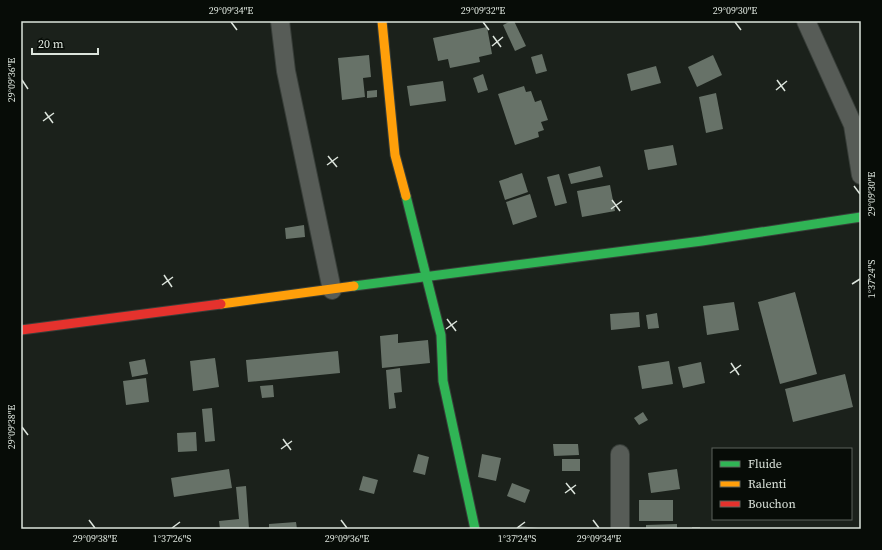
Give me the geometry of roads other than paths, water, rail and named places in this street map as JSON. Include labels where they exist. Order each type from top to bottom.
[{"type":"main road","points":[[382,21],[395,155],[441,335],[443,381],[475,529]]},
{"type":"main road","points":[[21,330],[702,241],[861,217]]},
{"type":"street","points":[[280,21],[286,71],[332,290]]},
{"type":"street","points":[[806,21],[853,125],[861,175]]},
{"type":"street","points":[[620,454],[620,529]]}]
